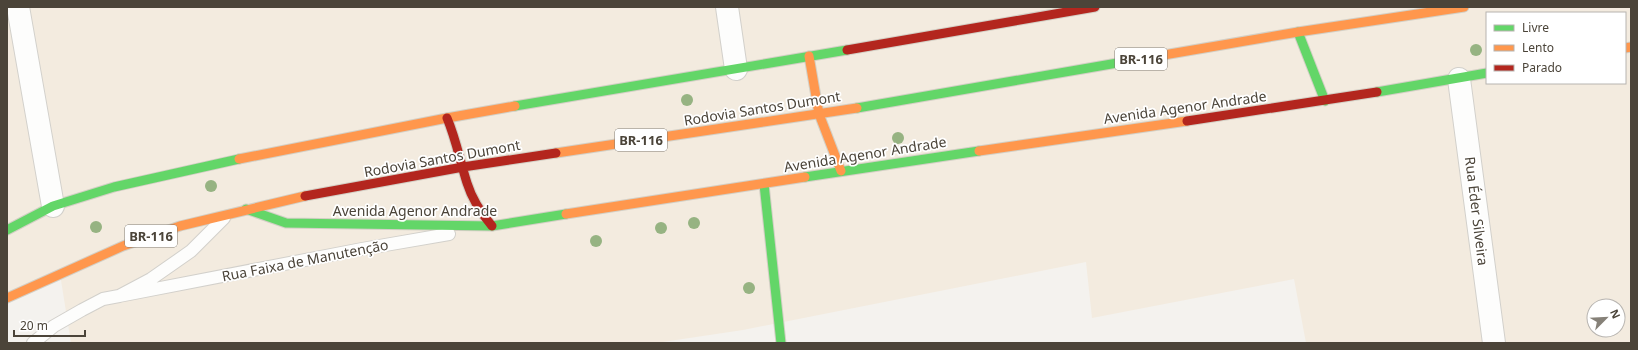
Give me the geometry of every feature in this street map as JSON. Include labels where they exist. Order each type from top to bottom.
[{"type":"main road","points":[[7,230],[53,206],[114,187],[216,164],[447,118],[1095,7]]},
{"type":"main road","name":"Rodovia Santos Dumont","points":[[7,298],[123,246],[180,226],[228,213],[291,199],[463,167],[819,114],[1298,32],[1464,7]]},
{"type":"main road","points":[[1298,32],[1324,101]]},
{"type":"main road","points":[[809,56],[819,114],[841,171]]},
{"type":"main road","name":"Avenida Agenor Andrade","points":[[246,209],[286,223],[492,226],[841,171],[1324,101],[1486,74]]},
{"type":"main road","points":[[447,118],[455,137],[467,184],[482,214],[492,226]]},
{"type":"main road","points":[[764,184],[781,343]]},
{"type":"street","points":[[18,7],[53,206]]},
{"type":"street","points":[[726,7],[736,69]]},
{"type":"street","name":"Rua Éder Silveira","points":[[1460,79],[1494,343]]},
{"type":"lane","name":"Rua Faixa de Manutenção","points":[[119,296],[151,279],[191,251],[228,213]]},
{"type":"lane","name":"Rua Faixa de Manutenção","points":[[33,343],[54,326],[103,299],[355,250],[492,226]]},
{"type":"shaded area","points":[[7,7],[1631,7],[1631,343],[1306,343],[1294,279],[1092,318],[1086,262],[743,330],[656,343],[71,343],[60,274],[7,299]]},
{"type":"traffic: fast","points":[[1298,32],[1325,101]]},
{"type":"traffic: fast","points":[[515,106],[847,50]]},
{"type":"traffic: fast","points":[[857,108],[1152,57]]},
{"type":"traffic: fast","points":[[1377,92],[1486,73]]},
{"type":"traffic: fast","points":[[805,177],[979,151]]},
{"type":"traffic: fast","points":[[7,230],[53,206],[114,187],[239,159]]},
{"type":"traffic: fast","points":[[764,184],[781,343]]},
{"type":"traffic: fast","points":[[246,209],[286,223],[492,226],[566,214]]},
{"type":"traffic: slow","points":[[1152,57],[1298,32],[1464,7]]},
{"type":"traffic: slow","points":[[1626,48],[1631,47]]},
{"type":"traffic: slow","points":[[809,56],[819,114],[841,171]]},
{"type":"traffic: slow","points":[[239,159],[515,106]]},
{"type":"traffic: slow","points":[[556,153],[857,108]]},
{"type":"traffic: slow","points":[[979,151],[1187,121]]},
{"type":"traffic: slow","points":[[566,214],[805,177]]},
{"type":"traffic: slow","points":[[7,298],[123,246],[180,226],[305,196]]},
{"type":"traffic: jam","points":[[847,50],[1095,7]]},
{"type":"traffic: jam","points":[[1187,121],[1377,92]]},
{"type":"traffic: jam","points":[[447,118],[471,195],[477,206],[492,226]]},
{"type":"traffic: jam","points":[[305,196],[463,167],[556,153]]}]
